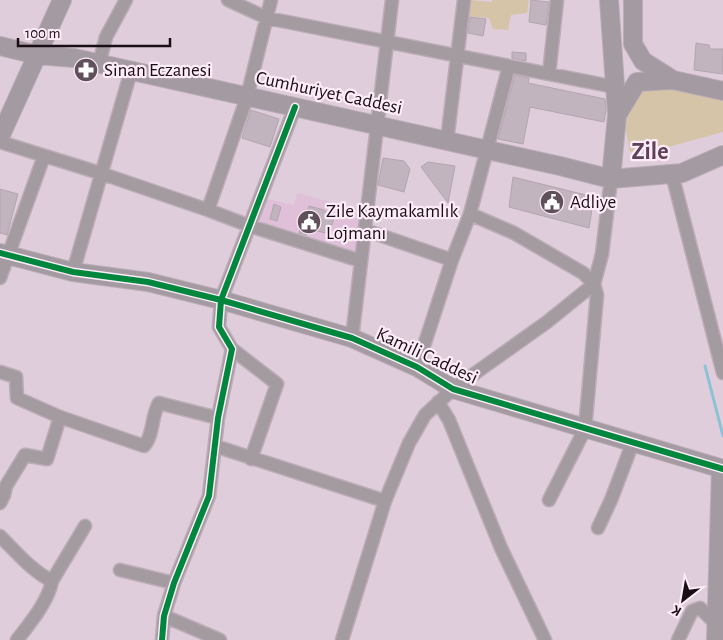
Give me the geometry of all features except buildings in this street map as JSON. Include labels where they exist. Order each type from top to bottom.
[{"type":"street","points":[[0,137],[62,0]]},
{"type":"street","points":[[99,64],[106,37],[126,0]]},
{"type":"street","points":[[228,0],[267,18],[615,87]]},
{"type":"street","points":[[208,210],[247,97],[271,0]]},
{"type":"street","points":[[352,338],[392,0]]},
{"type":"street","points":[[447,141],[464,0]]},
{"type":"street","points":[[549,74],[556,0]]},
{"type":"street","points":[[342,640],[385,501],[409,443],[425,415],[453,389],[547,322],[594,284],[602,254],[617,115],[609,0]]},
{"type":"street","points":[[633,0],[633,44],[643,61],[673,80]]},
{"type":"street","name":"Cumhuriyet Caddesi","points":[[0,46],[37,55],[74,58],[611,179],[682,173],[723,154]]},
{"type":"street","points":[[417,367],[452,260],[470,214],[509,66]]},
{"type":"street","points":[[74,272],[131,71]]},
{"type":"street","points":[[617,115],[637,82],[673,80],[723,91]]},
{"type":"street","points":[[251,459],[277,384],[232,349],[220,327],[221,300],[295,108]]},
{"type":"street","points":[[0,142],[102,174],[250,226],[361,260]]},
{"type":"street","points":[[0,278],[4,254],[44,156]]},
{"type":"street","points":[[672,174],[723,373]]},
{"type":"street","points":[[470,214],[514,233],[583,273],[594,284],[597,295],[585,429],[548,500]]},
{"type":"street","points":[[365,230],[452,260]]},
{"type":"street","name":"Kamili Caddesi","points":[[4,254],[74,272],[148,282],[221,300],[352,338],[417,367],[453,389],[722,468]]},
{"type":"street","points":[[162,640],[164,616],[174,583],[209,496],[218,418],[232,349]]},
{"type":"street","points":[[0,372],[16,377],[17,398],[60,417],[144,446],[148,441],[154,410],[159,403],[218,418]]},
{"type":"street","points":[[438,402],[449,420],[501,548],[545,640]]},
{"type":"street","points":[[0,503],[4,495],[3,484],[25,455],[47,459],[60,417]]},
{"type":"street","points":[[598,528],[633,442]]},
{"type":"street","points":[[215,446],[385,501]]},
{"type":"street","points":[[716,632],[722,468]]},
{"type":"street","points":[[17,640],[37,613],[52,581],[85,526]]},
{"type":"street","points":[[0,536],[26,562],[52,581]]},
{"type":"street","points":[[120,570],[174,583]]},
{"type":"street","points":[[678,640],[692,611],[700,608],[716,632]]},
{"type":"street","points":[[164,616],[220,640]]},
{"type":"shaded area","points":[[470,0],[492,2],[492,0],[529,0],[527,13],[511,15],[508,30],[493,29],[489,18],[464,16]]},
{"type":"shaded area","points":[[667,85],[723,95],[723,132],[661,149],[630,152],[625,125],[629,102],[644,88]]},
{"type":"shaded area","name":"Zile Kaymakamlık Lojmanı","points":[[297,193],[346,206],[344,215],[362,219],[359,255],[254,224],[264,198],[294,205]]},
{"type":"waterway","points":[[705,366],[723,436]]},
{"type":"cycle path","points":[[162,640],[164,616],[174,583],[209,496],[218,418],[232,349],[219,327],[221,300],[295,107]]},
{"type":"cycle path","points":[[0,253],[73,272],[148,282],[221,300],[352,338],[417,367],[453,389],[723,469]]},
{"type":"place","name":"Sinan Eczanesi","points":[[86,70]]},
{"type":"place","name":"Adliye","points":[[552,202]]},
{"type":"place","name":"Zile Kaymakamlık Lojmanı","points":[[309,222]]},
{"type":"district","name":"Zile","points":[[650,152]]}]
